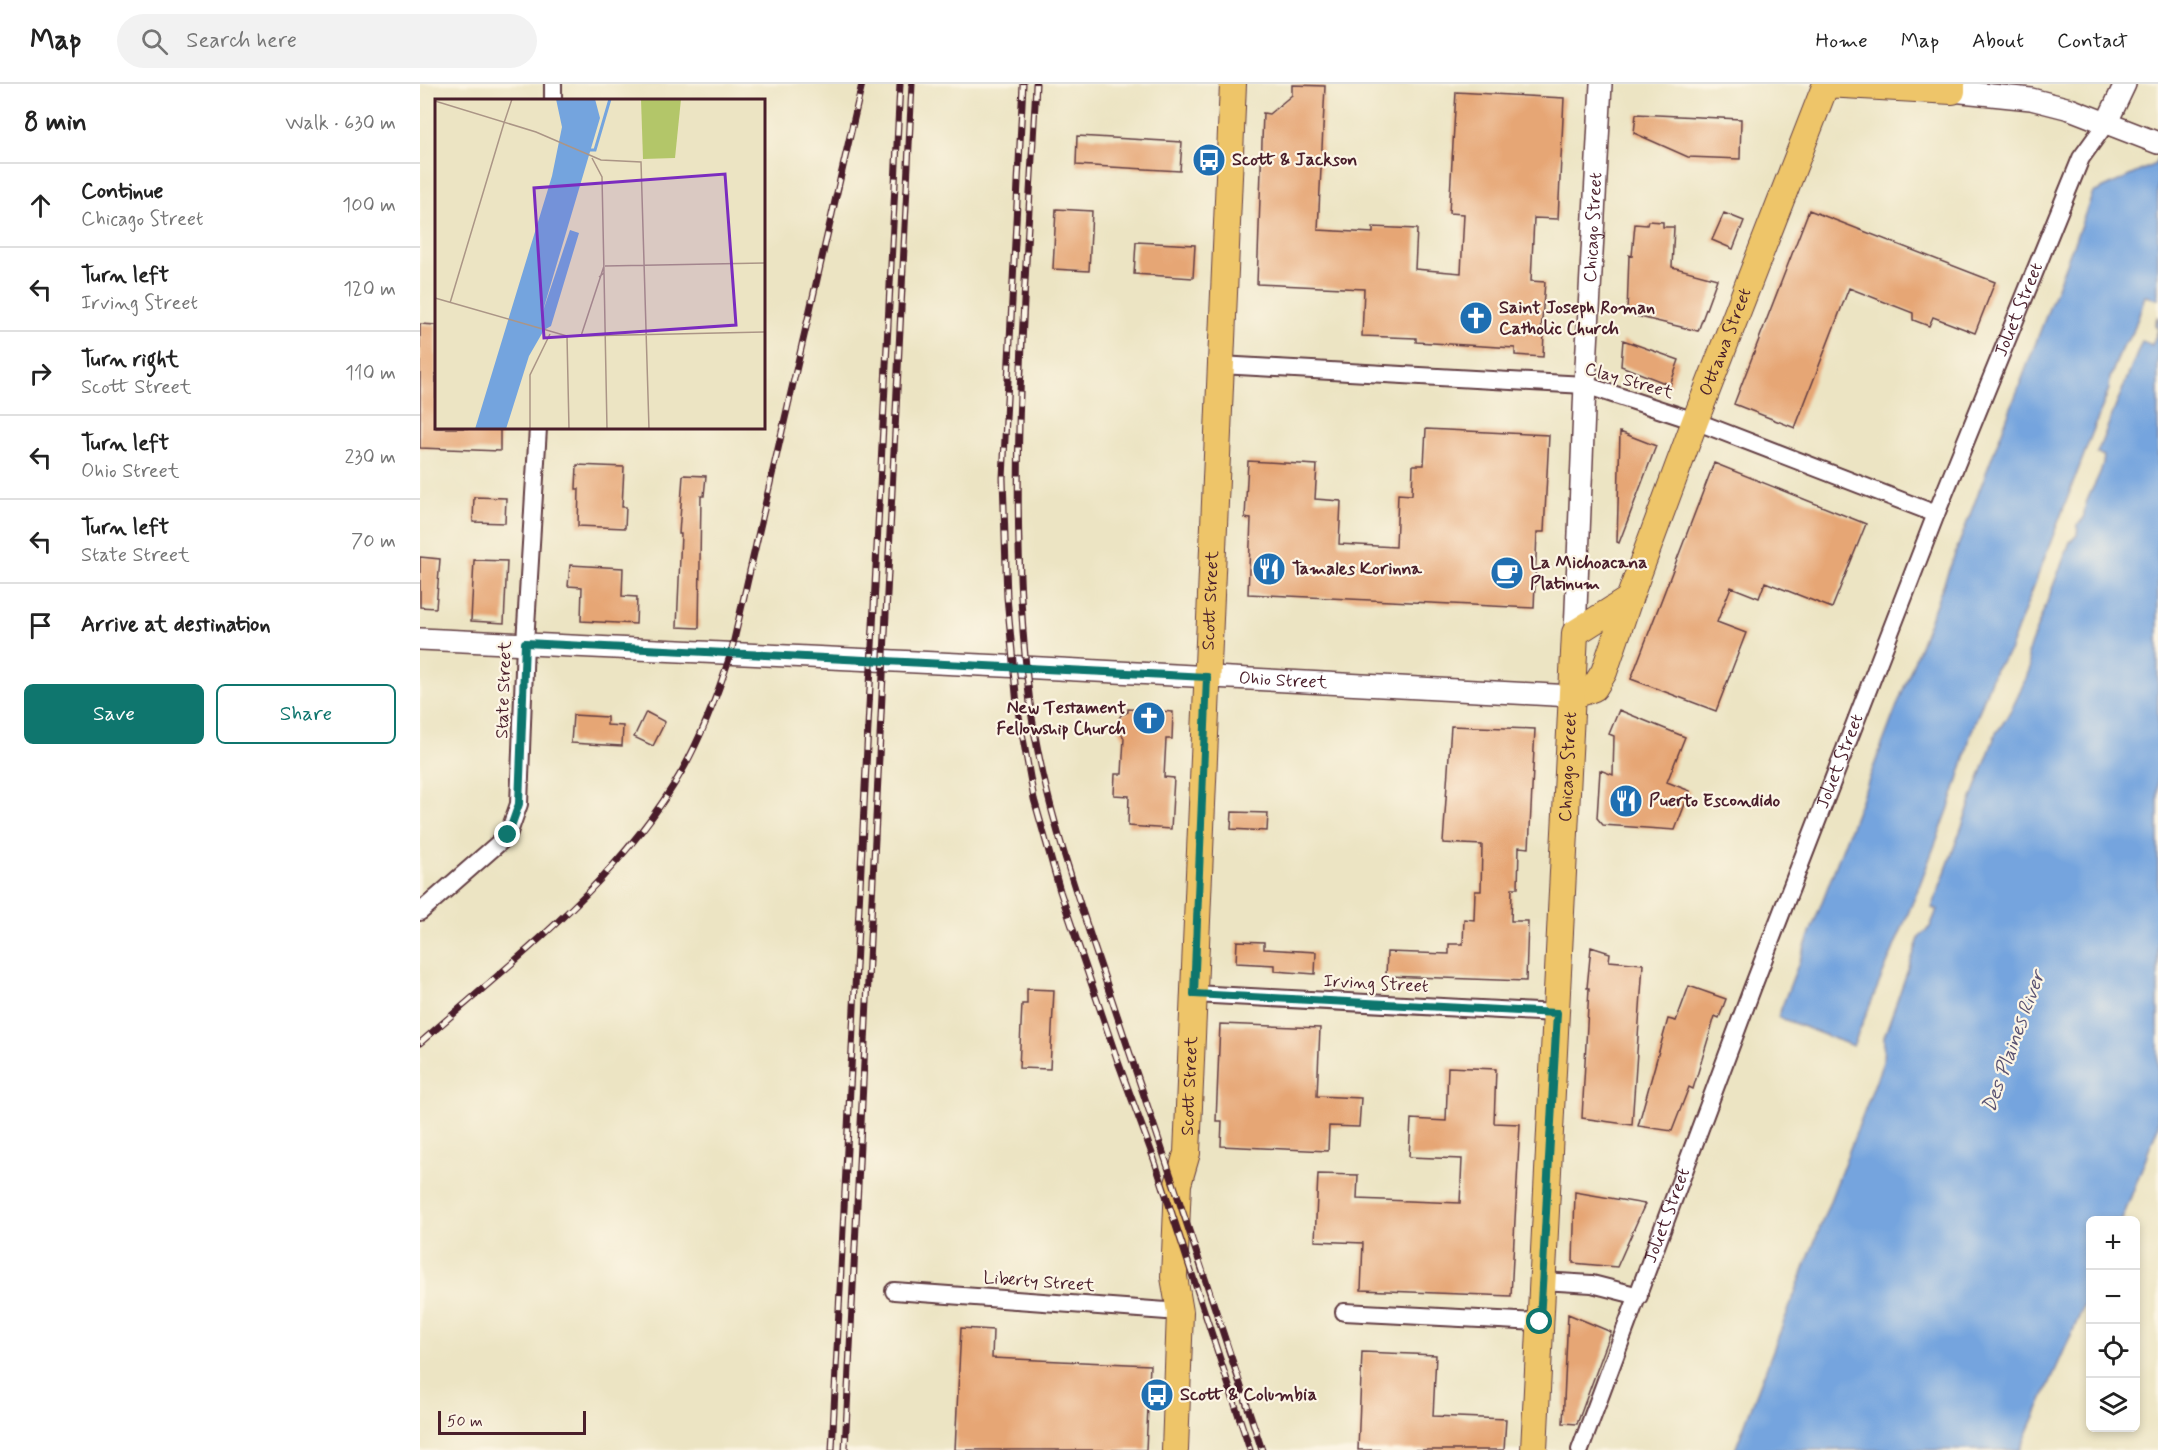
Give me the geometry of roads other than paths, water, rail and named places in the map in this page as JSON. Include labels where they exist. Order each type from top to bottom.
[{"type":"main road","name":"Scott Street","points":[[1174,1450],[1180,1312],[1174,1277],[1178,1184],[1187,1153],[1233,84]]},
{"type":"main road","points":[[1824,84],[1952,88]]},
{"type":"main road","name":"Ottawa Street","points":[[1572,696],[1593,688],[1604,672],[1695,421],[1824,84]]},
{"type":"main road","points":[[1575,633],[1629,599]]},
{"type":"main road","name":"Chicago Street","points":[[1534,1450],[1575,633]]},
{"type":"street","points":[[552,99],[553,84]]},
{"type":"street","name":"Chicago Street","points":[[1575,633],[1601,84]]},
{"type":"street","name":"Joliet Street","points":[[1580,1450],[1756,978],[1936,514],[2081,158],[2107,122],[2125,84]]},
{"type":"street","points":[[1952,88],[2031,99],[2070,109],[2155,142]]},
{"type":"street","name":"Clay Street","points":[[1220,365],[1585,385],[1695,421],[1936,514]]},
{"type":"street","name":"State Street","points":[[420,912],[508,835],[519,804],[525,643],[538,429]]},
{"type":"street","name":"Ohio Street","points":[[420,639],[1572,696]]},
{"type":"street","name":"Irving Street","points":[[1194,994],[1557,1013]]},
{"type":"street","points":[[1542,1281],[1592,1284],[1639,1296]]},
{"type":"street","name":"Liberty Street","points":[[894,1291],[1180,1312]]},
{"type":"street","points":[[1344,1312],[1540,1322]]},
{"type":"water","points":[[2158,157],[2158,299],[2145,296],[2132,335],[2122,347],[2110,378],[2109,389],[2008,654],[1995,669],[1970,736],[1950,805],[1917,892],[1853,1046],[1778,1017],[2093,193],[2155,164]]},
{"type":"water","name":"Des Plaines River","points":[[2158,330],[2158,1126],[2124,1216],[2086,1216],[2086,1301],[2020,1450],[1735,1450],[1883,1062],[1884,1037],[1920,936],[1930,927],[1937,910],[1932,908],[1996,733],[2011,710],[2030,668],[2027,654],[2070,542],[2077,535],[2078,524],[2084,518],[2086,503],[2103,464],[2104,456],[2097,453],[2142,341],[2152,345]]},
{"type":"railway","points":[[420,1043],[528,949],[596,884],[657,811],[697,743],[731,653],[862,84]]},
{"type":"railway","points":[[832,1450],[900,84]]},
{"type":"railway","points":[[845,1450],[912,84]]},
{"type":"railway","points":[[1023,84],[1003,478],[1007,597],[1017,705],[1034,799],[1060,891],[1117,1059],[1154,1159],[1250,1450]]},
{"type":"railway","points":[[1036,84],[1023,316],[1018,472],[1023,626],[1036,741],[1054,819],[1077,896],[1262,1450]]},
{"type":"place","name":"Scott & Jackson","points":[[1209,160]]},
{"type":"place","name":"Saint Joseph Roman Catholic Church","points":[[1476,318]]},
{"type":"place","name":"Tamales Korinna","points":[[1269,569]]},
{"type":"place","name":"La Michoacana Platinum","points":[[1507,573]]},
{"type":"place","name":"New Testament Fellowship Church","points":[[1149,718]]},
{"type":"place","name":"Puerto Escondido","points":[[1626,801]]},
{"type":"place","name":"Scott & Columbia","points":[[1157,1395]]}]
